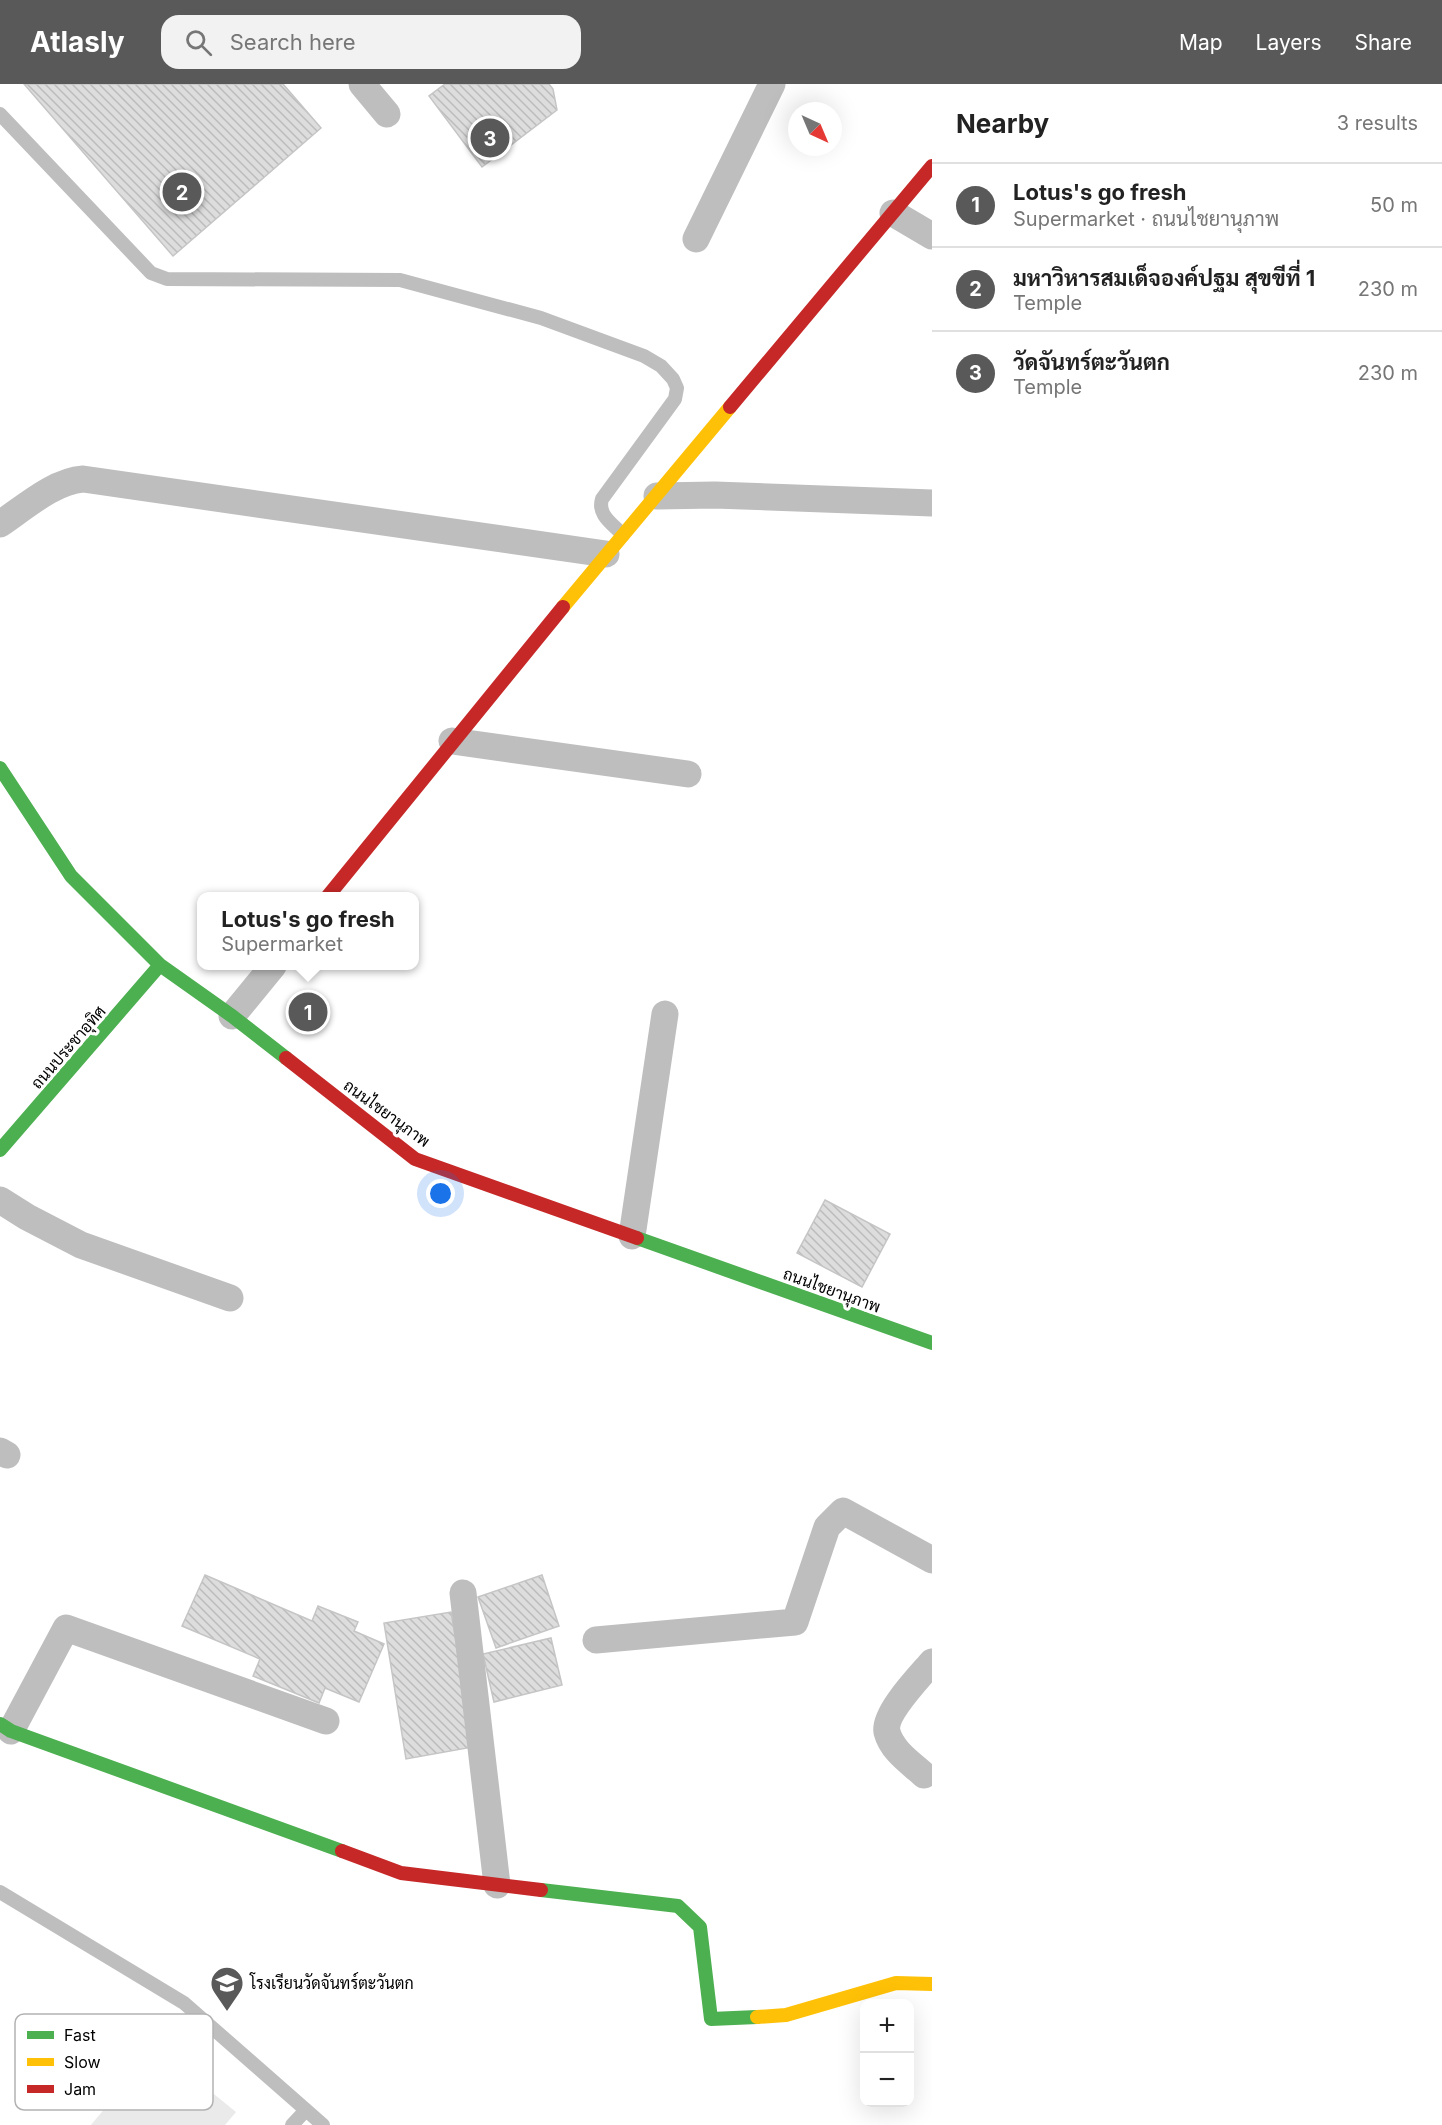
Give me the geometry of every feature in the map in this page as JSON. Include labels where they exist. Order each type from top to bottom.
[{"type":"street","points":[[362,84],[387,114]]},
{"type":"street","points":[[696,239],[772,84]]},
{"type":"street","points":[[332,892],[452,741],[614,544],[657,496],[932,166]]},
{"type":"street","points":[[892,213],[932,236]]},
{"type":"street","points":[[0,525],[60,484],[72,479],[82,479],[614,544]]},
{"type":"street","points":[[657,496],[715,495],[932,502]]},
{"type":"street","points":[[452,741],[688,774]]},
{"type":"street","name":"ถนนไชยานุภาพ","points":[[0,768],[71,876],[160,965],[232,1016],[415,1158],[932,1343]]},
{"type":"street","name":"ถนนประชาอุทิศ","points":[[0,1150],[160,965]]},
{"type":"street","points":[[232,1016],[270,970]]},
{"type":"street","points":[[632,1236],[665,1014]]},
{"type":"street","points":[[0,1200],[81,1245],[230,1298]]},
{"type":"street","points":[[596,1640],[795,1622],[827,1527],[843,1511],[932,1560]]},
{"type":"street","points":[[463,1593],[497,1885]]},
{"type":"street","points":[[326,1721],[66,1628],[5,1728],[401,1873],[678,1906],[700,1926],[711,2019],[786,2015],[896,1983],[932,1984]]},
{"type":"street","points":[[924,1775],[900,1754],[887,1732],[887,1724],[891,1713],[932,1662]]},
{"type":"lane","points":[[0,114],[113,235],[151,273],[159,277],[167,279],[400,280],[541,318],[644,356],[661,366],[677,388],[675,399],[602,499],[600,506],[614,544]]},
{"type":"lane","points":[[0,1892],[184,2003],[197,2014]]},
{"type":"lane","points":[[213,2028],[323,2125]]},
{"type":"lane","points":[[292,2125],[306,2110]]},
{"type":"shaded area","points":[[213,2093],[236,2112],[225,2125],[91,2125],[104,2110],[213,2110]]},
{"type":"building","points":[[24,84],[283,84],[321,128],[173,256]]},
{"type":"building","points":[[445,84],[549,84],[553,89],[557,110],[482,167],[429,96]]},
{"type":"building","points":[[825,1200],[890,1234],[862,1287],[797,1253]]},
{"type":"building","points":[[205,1575],[312,1621],[318,1606],[358,1622],[354,1631],[384,1644],[359,1702],[325,1688],[319,1703],[253,1676],[260,1659],[182,1626]]},
{"type":"building","points":[[542,1575],[559,1626],[496,1648],[478,1597]]},
{"type":"building","points":[[451,1612],[473,1747],[406,1759],[384,1623]]},
{"type":"building","points":[[551,1638],[562,1685],[494,1702],[483,1654]]},
{"type":"traffic: fast","points":[[0,768],[71,876],[160,965],[286,1058]]},
{"type":"traffic: fast","points":[[0,1150],[160,965]]},
{"type":"traffic: fast","points":[[637,1238],[932,1343]]},
{"type":"traffic: fast","points":[[0,1724],[11,1731],[342,1851]]},
{"type":"traffic: fast","points":[[541,1890],[678,1906],[700,1927],[711,2019],[757,2017]]},
{"type":"traffic: slow","points":[[563,607],[730,407]]},
{"type":"traffic: slow","points":[[757,2017],[786,2015],[896,1983],[932,1984]]},
{"type":"traffic: jam","points":[[730,407],[932,166]]},
{"type":"traffic: jam","points":[[331,892],[563,607]]},
{"type":"traffic: jam","points":[[286,1058],[415,1159],[637,1238]]},
{"type":"traffic: jam","points":[[342,1851],[401,1873],[541,1890]]},
{"type":"place","name":"วัดจันทร์ตะวันตก","points":[[490,138]]},
{"type":"place","name":"มหาวิหารสมเด็จองค์ปฐม สุขขีที่ 1","points":[[182,192]]},
{"type":"place","name":"Lotus's go fresh","points":[[308,1012]]},
{"type":"place","name":"โรงเรียนวัดจันทร์ตะวันตก","points":[[227,2012]]}]
